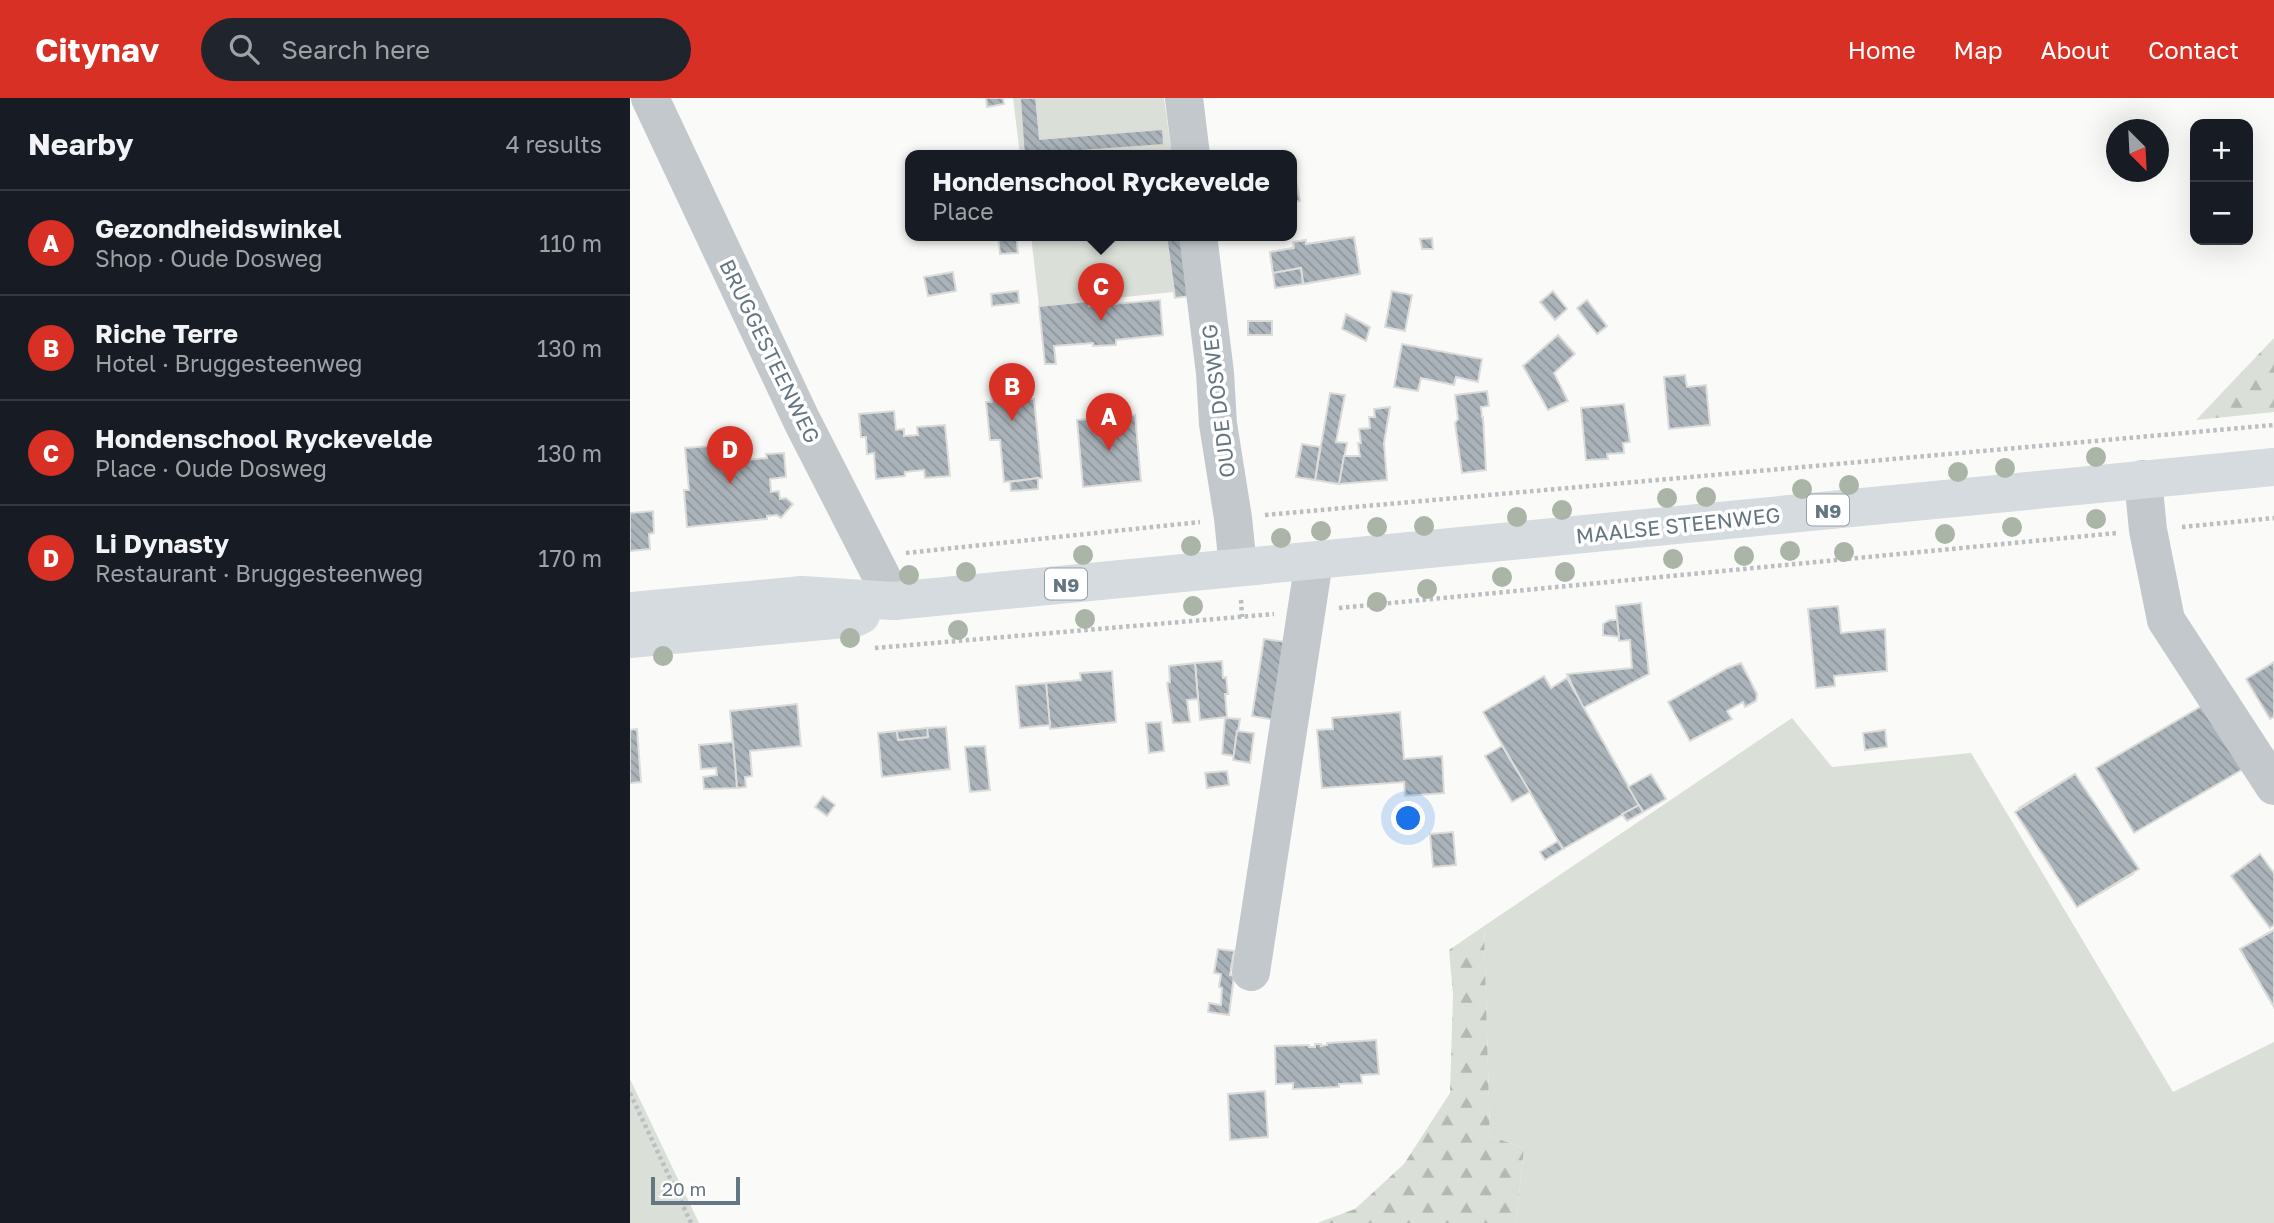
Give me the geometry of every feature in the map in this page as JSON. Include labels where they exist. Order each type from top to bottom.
[{"type":"main road","name":"MAALSE STEENWEG","points":[[1324,560],[2274,467]]},
{"type":"main road","name":"N9","points":[[630,611],[802,595],[894,601],[1324,560]]},
{"type":"main road","name":"N9","points":[[630,639],[855,618],[894,601]]},
{"type":"street","name":"BRUGGESTEENWEG","points":[[650,98],[802,421],[894,601]]},
{"type":"street","points":[[1184,98],[1190,150]]},
{"type":"street","name":"OUDE DOSWEG","points":[[1199,241],[1215,373],[1218,424],[1238,568]]},
{"type":"street","points":[[2143,480],[2148,530],[2166,620],[2274,786]]},
{"type":"street","points":[[1251,972],[1307,611],[1324,560]]},
{"type":"path","points":[[872,557],[1233,518],[2274,425]]},
{"type":"path","points":[[897,646],[1307,611],[2274,518]]},
{"type":"path","points":[[630,1093],[691,1223]]},
{"type":"green space","points":[[1013,98],[1164,98],[1171,150],[1019,150]]},
{"type":"green space","points":[[1032,241],[1183,241],[1190,296],[1175,298],[1173,292],[1039,306]]},
{"type":"green space","points":[[2274,338],[2274,412],[2196,420]]},
{"type":"green space","points":[[1792,718],[1832,767],[1971,753],[2173,1092],[2274,1042],[2274,1223],[1516,1223],[1524,1148],[1490,1136],[1484,926]]},
{"type":"green space","points":[[1484,926],[1490,1136],[1524,1148],[1516,1223],[1317,1223],[1355,1209],[1404,1164],[1450,1093],[1453,995],[1449,950]]},
{"type":"green space","points":[[630,1079],[699,1223],[630,1223]]},
{"type":"building","points":[[986,98],[1003,98],[1004,104],[987,107]]},
{"type":"building","points":[[1020,98],[1036,98],[1040,139],[1163,129],[1164,145],[1094,150],[1024,150]]},
{"type":"building","points":[[1354,237],[1360,274],[1303,284],[1301,268],[1273,273],[1270,252],[1294,248],[1293,242],[1306,240],[1306,244]]},
{"type":"building","points":[[1354,237],[1360,274],[1303,284],[1301,268],[1273,273],[1270,252],[1294,248],[1293,242],[1306,240],[1306,244]]},
{"type":"building","points":[[1432,238],[1433,249],[1422,249],[1420,239]]},
{"type":"building","points":[[999,241],[1017,241],[1018,253],[1000,254]]},
{"type":"building","points":[[1167,241],[1182,241],[1190,296],[1175,298]]},
{"type":"building","points":[[1301,268],[1303,284],[1275,288],[1273,273]]},
{"type":"building","points":[[953,272],[956,291],[928,296],[924,277]]},
{"type":"building","points":[[1018,291],[1019,303],[992,306],[991,294]]},
{"type":"building","points":[[1392,291],[1412,295],[1405,331],[1385,327]]},
{"type":"building","points":[[1553,291],[1567,309],[1555,320],[1540,302]]},
{"type":"building","points":[[1160,300],[1163,335],[1116,340],[1116,345],[1093,346],[1093,343],[1054,346],[1056,364],[1045,364],[1039,306],[1089,301],[1089,306]]},
{"type":"building","points":[[1587,300],[1607,326],[1597,334],[1577,308]]},
{"type":"building","points":[[1346,314],[1370,327],[1366,341],[1342,329]]},
{"type":"building","points":[[1248,321],[1272,321],[1272,335],[1248,335]]},
{"type":"building","points":[[1558,335],[1575,354],[1554,373],[1568,401],[1548,410],[1523,366]]},
{"type":"building","points":[[1402,344],[1482,359],[1478,382],[1456,377],[1454,385],[1421,378],[1418,391],[1394,387]]},
{"type":"building","points":[[1685,375],[1687,387],[1706,385],[1710,425],[1669,429],[1664,377]]},
{"type":"building","points":[[1026,378],[1028,399],[1034,399],[1042,478],[1004,482],[1000,440],[990,440],[986,402],[992,402],[991,389],[1001,388],[1001,381]]},
{"type":"building","points":[[1487,391],[1489,406],[1481,407],[1486,470],[1462,473],[1455,423],[1458,419],[1455,395]]},
{"type":"building","points":[[1330,393],[1345,395],[1336,442],[1347,443],[1339,484],[1315,480]]},
{"type":"building","points":[[1624,404],[1630,442],[1623,443],[1624,453],[1607,454],[1608,459],[1586,460],[1581,408]]},
{"type":"building","points":[[1390,407],[1384,443],[1387,480],[1339,484],[1344,456],[1360,456],[1359,429],[1370,428],[1369,417],[1375,417],[1374,409]]},
{"type":"building","points":[[894,411],[896,430],[904,429],[904,436],[918,435],[917,427],[945,425],[950,476],[925,478],[924,470],[905,472],[905,476],[876,479],[874,453],[867,454],[866,437],[861,437],[859,414]]},
{"type":"building","points":[[1135,415],[1141,481],[1083,487],[1077,420]]},
{"type":"building","points":[[1302,444],[1320,447],[1315,480],[1296,477]]},
{"type":"building","points":[[724,445],[725,453],[737,461],[784,453],[786,477],[770,479],[771,492],[779,491],[780,499],[786,498],[793,504],[781,518],[777,515],[767,516],[767,519],[687,527],[684,490],[689,490],[685,448]]},
{"type":"building","points":[[1038,478],[1038,489],[1011,491],[1010,482]]},
{"type":"building","points":[[653,511],[654,533],[649,534],[650,549],[630,551],[630,513]]},
{"type":"building","points":[[1641,603],[1649,674],[1583,708],[1567,674],[1632,668],[1630,640],[1619,641],[1616,606]]},
{"type":"building","points":[[1838,606],[1841,633],[1885,629],[1887,671],[1834,676],[1835,686],[1816,688],[1808,609]]},
{"type":"building","points":[[1617,620],[1619,637],[1603,635],[1603,624]]},
{"type":"building","points":[[1264,639],[1287,642],[1275,720],[1252,716]]},
{"type":"building","points":[[1222,661],[1228,694],[1225,694],[1227,717],[1200,720],[1195,663]]},
{"type":"building","points":[[2274,662],[2274,717],[2270,719],[2246,679]]},
{"type":"building","points":[[1195,663],[1198,699],[1187,700],[1190,722],[1173,723],[1167,683],[1170,682],[1169,666]]},
{"type":"building","points":[[1741,663],[1757,694],[1756,701],[1745,707],[1743,702],[1727,711],[1732,719],[1690,741],[1668,702]]},
{"type":"building","points":[[1112,671],[1116,722],[1050,729],[1046,683],[1081,680],[1080,673]]},
{"type":"building","points":[[1544,676],[1551,688],[1567,678],[1639,805],[1563,849],[1483,712]]},
{"type":"building","points":[[1046,683],[1050,725],[1020,728],[1016,686]]},
{"type":"building","points":[[2212,700],[2250,765],[2134,833],[2096,768]]},
{"type":"building","points":[[797,704],[801,746],[750,751],[752,776],[745,777],[746,787],[737,788],[730,711]]},
{"type":"building","points":[[1400,712],[1404,759],[1442,756],[1444,793],[1405,796],[1404,782],[1322,788],[1317,730],[1333,729],[1332,718]]},
{"type":"building","points":[[1225,718],[1240,719],[1234,756],[1222,754]]},
{"type":"building","points":[[1161,722],[1164,751],[1149,753],[1146,723]]},
{"type":"building","points":[[946,727],[950,769],[882,777],[878,733],[897,731],[898,740],[928,737],[927,728]]},
{"type":"building","points":[[927,728],[928,737],[898,740],[897,731]]},
{"type":"building","points":[[637,729],[641,782],[630,783],[630,730]]},
{"type":"building","points":[[1885,730],[1887,747],[1865,750],[1863,733]]},
{"type":"building","points":[[1237,731],[1254,733],[1250,763],[1233,760]]},
{"type":"building","points":[[733,742],[737,788],[704,789],[703,777],[717,775],[716,768],[701,769],[699,745]]},
{"type":"building","points":[[985,746],[990,790],[970,792],[965,747]]},
{"type":"building","points":[[1502,746],[1530,792],[1512,802],[1485,756]]},
{"type":"building","points":[[1227,771],[1229,785],[1207,788],[1205,773]]},
{"type":"building","points":[[1651,774],[1666,799],[1643,812],[1628,787]]},
{"type":"building","points":[[2075,774],[2133,874],[2077,907],[2019,808]]},
{"type":"building","points":[[2075,774],[2139,869],[2077,907],[2015,812]]},
{"type":"building","points":[[823,796],[835,805],[827,816],[815,807]]},
{"type":"building","points":[[1639,805],[1643,812],[1627,821],[1622,814]]},
{"type":"building","points":[[1453,832],[1456,865],[1433,867],[1430,834]]},
{"type":"building","points":[[1558,841],[1563,849],[1545,860],[1540,852]]},
{"type":"building","points":[[2260,854],[2274,873],[2274,925],[2270,928],[2231,876]]},
{"type":"building","points":[[2274,930],[2274,1007],[2240,949]]},
{"type":"building","points":[[2274,930],[2274,1007],[2240,949]]},
{"type":"building","points":[[1218,949],[1234,951],[1230,975],[1234,976],[1229,1015],[1208,1012],[1209,1003],[1221,1005],[1221,974],[1214,973]]},
{"type":"building","points":[[1376,1040],[1379,1074],[1361,1075],[1362,1083],[1293,1089],[1293,1083],[1276,1084],[1275,1046],[1315,1047],[1315,1044],[1321,1046],[1327,1043]]},
{"type":"building","points":[[1265,1091],[1268,1137],[1230,1140],[1228,1094]]},
{"type":"place","name":"Hondenschool Ryckevelde","points":[[1101,321]]},
{"type":"place","name":"Riche Terre","points":[[1012,421]]},
{"type":"place","name":"Gezondheidswinkel","points":[[1109,451]]},
{"type":"place","name":"Li Dynasty","points":[[730,484]]}]
